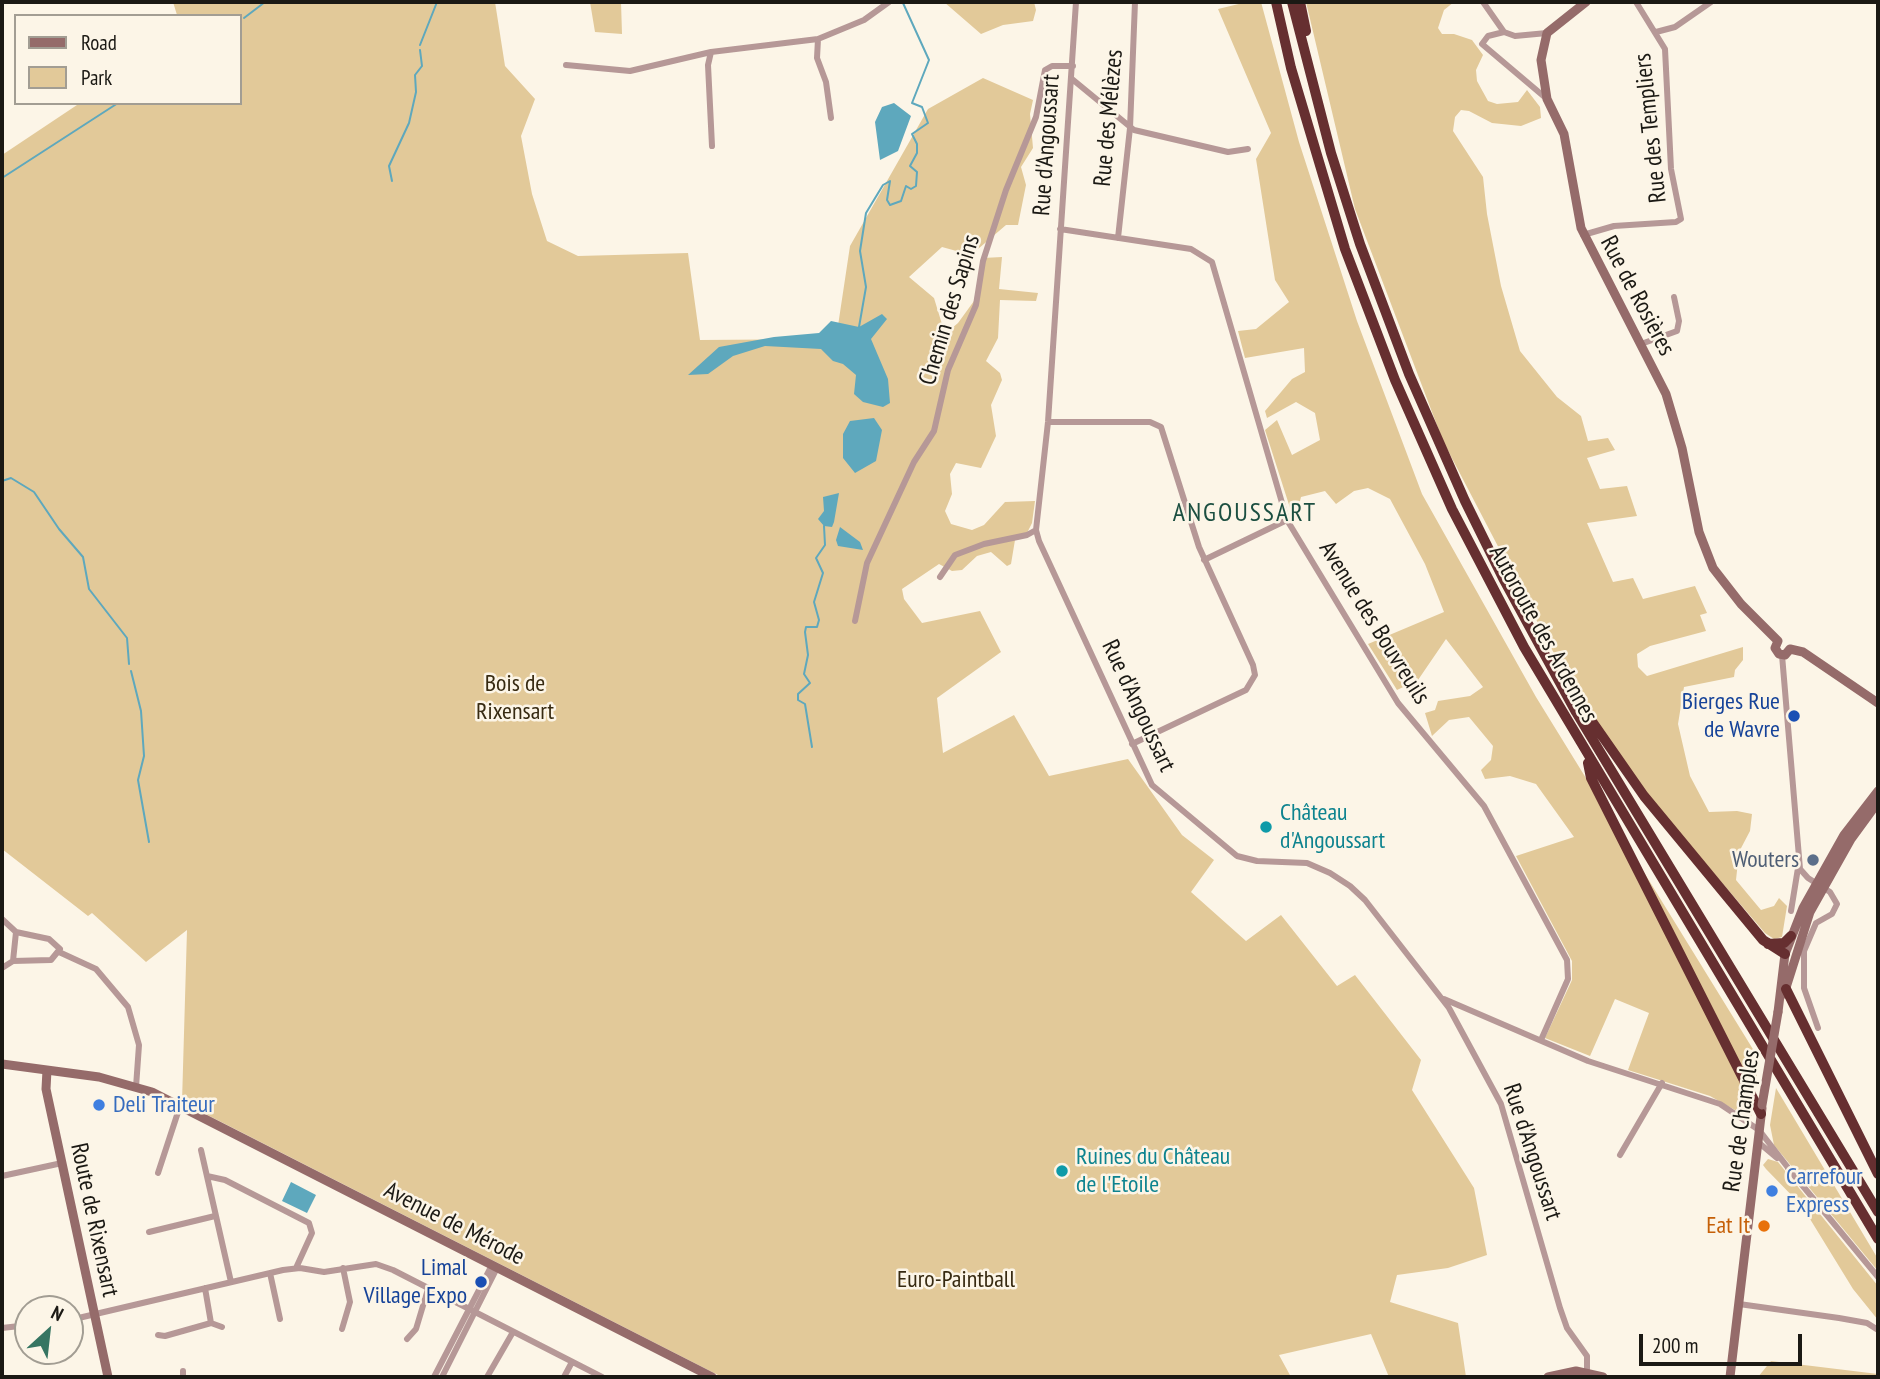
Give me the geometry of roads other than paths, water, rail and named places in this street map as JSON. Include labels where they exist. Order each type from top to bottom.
[{"type":"highway","name":"Autoroute des Ardennes","points":[[1276,2],[1320,169],[1354,275],[1395,380],[1442,488],[1485,575],[1584,751],[1878,1239]]},
{"type":"highway","name":"Autoroute des Ardennes","points":[[1293,2],[1303,47],[1360,244],[1436,439],[1497,567],[1576,712],[1878,1212]]},
{"type":"highway","points":[[1300,2],[1307,34],[1303,47]]},
{"type":"highway","points":[[1576,712],[1591,720],[1644,796],[1768,944],[1785,954]]},
{"type":"highway","points":[[1584,751],[1591,778],[1762,1109]]},
{"type":"highway","points":[[1768,944],[1784,943],[1791,936]]},
{"type":"highway","points":[[1782,1002],[1800,1019]]},
{"type":"highway","points":[[1782,1002],[1800,1019],[1878,1174]]},
{"type":"highway","points":[[1866,1192],[1878,1199]]},
{"type":"street","points":[[566,65],[630,71],[711,52],[818,39],[864,20],[889,2]]},
{"type":"street","name":"Rue d'Angoussart","points":[[1076,2],[1048,422],[1036,530],[1152,785],[1232,853],[1257,861],[1312,865],[1337,877],[1360,895],[1442,998],[1501,1104],[1560,1308],[1567,1328],[1587,1356],[1587,1372]]},
{"type":"street","name":"Rue des Mélèzes","points":[[1118,238],[1130,128],[1135,2]]},
{"type":"street","points":[[1483,2],[1504,32],[1515,36],[1547,33],[1586,2]]},
{"type":"street","name":"Rue des Templiers","points":[[1583,235],[1614,226],[1680,221],[1671,169],[1667,58],[1662,40],[1636,2]]},
{"type":"street","name":"Rue des Templiers","points":[[1656,32],[1675,27],[1711,2]]},
{"type":"street","name":"Rue de Rosières","points":[[1504,32],[1485,38],[1483,47],[1547,99],[1564,134],[1583,235],[1672,409],[1705,550],[1725,586],[1778,641]]},
{"type":"street","points":[[1547,33],[1541,60],[1547,99]]},
{"type":"street","points":[[818,39],[817,58],[826,82],[831,118]]},
{"type":"street","points":[[711,52],[708,65],[712,146]]},
{"type":"street","name":"Chemin des Sapins","points":[[855,621],[867,563],[914,462],[934,430],[948,370],[976,304],[983,261],[1006,190],[1036,117],[1045,70],[1052,66],[1073,66]]},
{"type":"street","points":[[1072,79],[1130,128],[1228,152],[1248,149]]},
{"type":"street","name":"Avenue des Bouvreuils","points":[[1060,229],[1191,249],[1212,262],[1287,520],[1398,703],[1484,806],[1564,953],[1569,969],[1567,979],[1541,1040]]},
{"type":"street","points":[[1641,344],[1679,328],[1674,297]]},
{"type":"street","points":[[1048,422],[1150,422],[1161,427],[1204,560],[1253,664],[1253,683],[1246,690],[1132,744]]},
{"type":"street","points":[[1204,560],[1287,520]]},
{"type":"street","points":[[940,577],[951,558],[960,552],[1027,536],[1036,530]]},
{"type":"street","points":[[1790,649],[1787,640],[1778,641],[1775,649],[1782,655],[1799,863],[1802,874],[1833,895],[1837,904],[1832,914],[1816,923],[1811,930],[1804,951],[1802,972],[1807,1000],[1818,1028]]},
{"type":"street","points":[[1782,655],[1790,649]]},
{"type":"street","points":[[1790,649],[1802,652],[1878,703]]},
{"type":"street","points":[[1782,1002],[1788,962],[1785,954],[1791,936],[1844,835],[1878,791]]},
{"type":"street","points":[[1782,1002],[1803,929],[1819,886],[1878,802]]},
{"type":"street","points":[[1791,911],[1799,863]]},
{"type":"street","points":[[2,919],[16,932],[49,939],[60,952],[96,969],[128,1007],[139,1045],[135,1087]]},
{"type":"street","points":[[13,961],[16,932]]},
{"type":"street","points":[[2,968],[13,961],[47,961],[60,952]]},
{"type":"street","points":[[1442,998],[1588,1061],[1720,1104],[1759,1130],[1878,1277]]},
{"type":"street","name":"Rue de Champles","points":[[1730,1377],[1759,1130],[1782,1002]]},
{"type":"street","name":"Avenue de Mérode","points":[[2,1063],[135,1087],[180,1106],[712,1377]]},
{"type":"street","name":"Route de Rixensart","points":[[47,1070],[46,1089],[108,1377]]},
{"type":"street","points":[[1620,1155],[1662,1083]]},
{"type":"street","points":[[158,1173],[180,1106]]},
{"type":"street","points":[[1758,1142],[1789,1169]]},
{"type":"street","points":[[201,1150],[231,1282]]},
{"type":"street","points":[[1755,1166],[1765,1157],[1776,1157]]},
{"type":"street","points":[[2,1176],[62,1163]]},
{"type":"street","points":[[207,1176],[222,1178],[309,1223],[312,1233],[296,1268]]},
{"type":"street","points":[[149,1232],[215,1216]]},
{"type":"street","points":[[84,1317],[296,1268],[324,1272],[380,1265],[602,1377]]},
{"type":"street","points":[[442,1377],[494,1267]]},
{"type":"street","points":[[342,1329],[350,1302],[343,1268]]},
{"type":"street","points":[[270,1273],[280,1319]]},
{"type":"street","points":[[205,1288],[212,1323]]},
{"type":"street","points":[[407,1339],[416,1329],[428,1289]]},
{"type":"street","points":[[1739,1304],[1867,1323],[1878,1330]]},
{"type":"street","points":[[434,1377],[472,1311]]},
{"type":"street","points":[[166,1345],[162,1336],[212,1323],[222,1327]]},
{"type":"street","points":[[487,1377],[513,1332]]},
{"type":"street","points":[[564,1377],[572,1362]]},
{"type":"street","points":[[1548,1377],[1587,1372],[1603,1377]]},
{"type":"water","points":[[894,103],[911,116],[898,151],[880,160],[875,122],[882,107]]},
{"type":"water","points":[[882,314],[887,319],[871,339],[888,379],[890,403],[883,407],[863,402],[854,394],[856,375],[843,364],[833,361],[821,349],[765,346],[733,356],[708,374],[688,375],[719,347],[774,337],[819,333],[831,321],[859,327]]},
{"type":"water","points":[[874,418],[882,430],[876,461],[855,473],[843,458],[843,434],[850,421]]},
{"type":"water","points":[[839,493],[832,527],[824,526],[818,519],[824,511],[823,497]]},
{"type":"water","points":[[840,527],[860,542],[863,550],[838,546],[836,540]]},
{"type":"water","points":[[291,1182],[316,1195],[307,1213],[282,1201]]},
{"type":"waterway","points":[[244,18],[265,2]]},
{"type":"waterway","points":[[420,45],[437,2]]},
{"type":"waterway","points":[[859,327],[866,287],[860,251],[866,213],[883,185],[890,181],[887,200],[890,205],[901,201],[906,186],[911,189],[916,186],[917,172],[910,166],[917,153],[917,144],[912,134],[928,123],[922,107],[912,103],[929,60],[903,3],[899,2]]},
{"type":"waterway","points":[[392,181],[389,166],[409,123],[416,92],[415,75],[422,66],[420,50]]},
{"type":"waterway","points":[[2,178],[115,105]]},
{"type":"waterway","points":[[2,481],[11,478],[34,492],[59,529],[83,557],[89,589],[127,638],[129,664]]},
{"type":"waterway","points":[[812,747],[805,704],[798,700],[798,694],[810,683],[804,674],[808,655],[805,632],[806,627],[817,627],[819,620],[814,602],[823,573],[816,558],[825,545],[824,526]]},
{"type":"waterway","points":[[131,671],[141,711],[144,756],[138,780],[149,842]]},
{"type":"place","name":"Bierges Rue de Wavre","points":[[1794,716]]},
{"type":"place","name":"Château d'Angoussart","points":[[1266,827]]},
{"type":"place","name":"Wouters","points":[[1813,860]]},
{"type":"place","name":"Deli Traiteur","points":[[99,1105]]},
{"type":"place","name":"Ruines du Château de l'Etoile","points":[[1062,1171]]},
{"type":"place","name":"Carrefour Express","points":[[1772,1191]]},
{"type":"place","name":"Eat It","points":[[1764,1226]]},
{"type":"place","name":"Limal Village Expo","points":[[481,1282]]},
{"type":"district","name":"ANGOUSSART","points":[[1245,514]]},
{"type":"park label","name":"Bois de Rixensart","points":[[515,698]]},
{"type":"park label","name":"Euro-Paintball","points":[[956,1280]]}]
